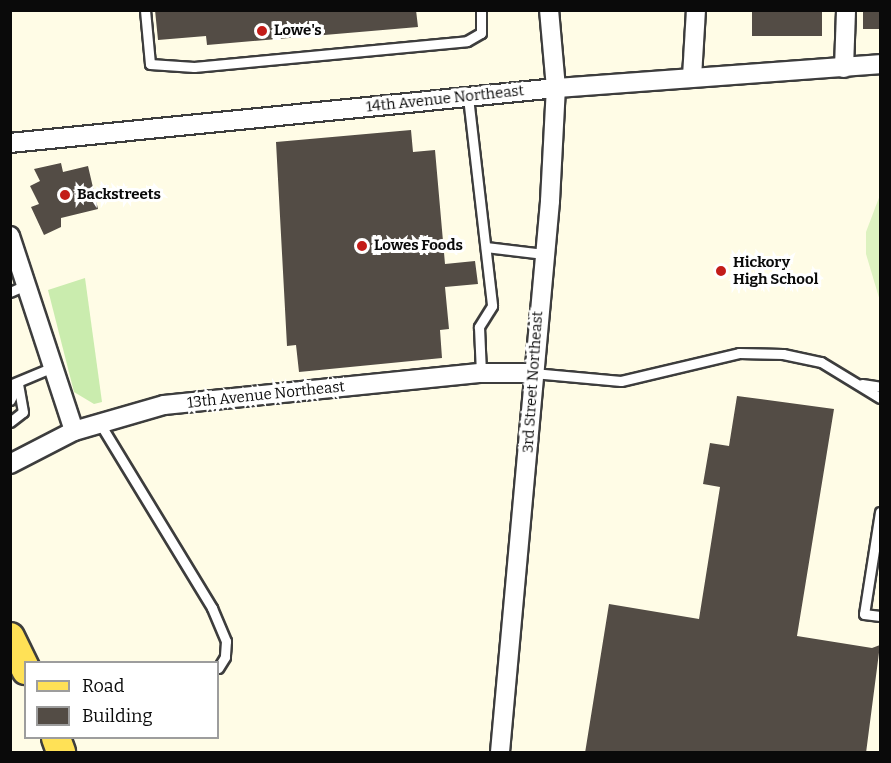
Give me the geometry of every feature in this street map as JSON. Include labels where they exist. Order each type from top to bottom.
[{"type":"main road","points":[[10,637],[24,666]]},
{"type":"street","name":"3rd Street Northeast","points":[[500,753],[544,254],[556,88],[549,10]]},
{"type":"street","points":[[692,77],[696,10]]},
{"type":"street","points":[[844,68],[846,10]]},
{"type":"street","name":"14th Avenue Northeast","points":[[10,143],[556,88],[880,64]]},
{"type":"street","points":[[10,236],[18,289],[53,367],[74,431]]},
{"type":"street","name":"13th Avenue Northeast","points":[[10,464],[74,431],[164,405],[481,373],[533,373]]},
{"type":"lane","points":[[145,10],[150,64],[194,67],[467,41],[482,33],[481,10]]},
{"type":"lane","points":[[468,97],[492,306],[479,327],[481,373]]},
{"type":"lane","points":[[486,247],[544,254]]},
{"type":"lane","points":[[533,373],[621,381],[740,353],[783,354],[821,362],[860,383],[880,399]]},
{"type":"lane","points":[[14,385],[53,367]]},
{"type":"lane","points":[[860,383],[880,387]]},
{"type":"lane","points":[[10,400],[14,385]]},
{"type":"lane","points":[[10,422],[23,412],[14,385]]},
{"type":"lane","points":[[99,422],[212,608],[226,641],[225,657],[219,666]]},
{"type":"lane","points":[[880,512],[864,614],[880,616]]},
{"type":"green space","points":[[880,195],[880,301],[866,254],[866,232]]},
{"type":"green space","points":[[85,278],[102,402],[94,404],[74,392],[48,290]]},
{"type":"building","name":"Lowe's","points":[[155,10],[416,10],[418,27],[207,45],[206,36],[158,40]]},
{"type":"building","points":[[752,10],[822,10],[822,36],[752,36]]},
{"type":"building","points":[[863,10],[880,10],[880,29],[863,29]]},
{"type":"building","name":"Lowes Foods","points":[[411,130],[413,152],[435,150],[445,264],[475,261],[478,284],[445,287],[449,329],[440,330],[442,358],[299,372],[296,345],[287,346],[276,142]]},
{"type":"building","name":"Backstreets","points":[[61,163],[63,172],[88,166],[98,209],[61,218],[61,227],[44,235],[31,207],[39,204],[30,186],[40,181],[34,169]]},
{"type":"building","points":[[737,396],[834,409],[797,636],[872,648],[880,645],[866,753],[585,753],[609,604],[699,619],[720,487],[703,484],[710,443],[729,446]]},
{"type":"place","name":"Lowe's","points":[[262,31]]},
{"type":"place","name":"Backstreets","points":[[65,195]]},
{"type":"place","name":"Lowes Foods","points":[[362,246]]},
{"type":"place","name":"Hickory High School","points":[[721,271]]}]
